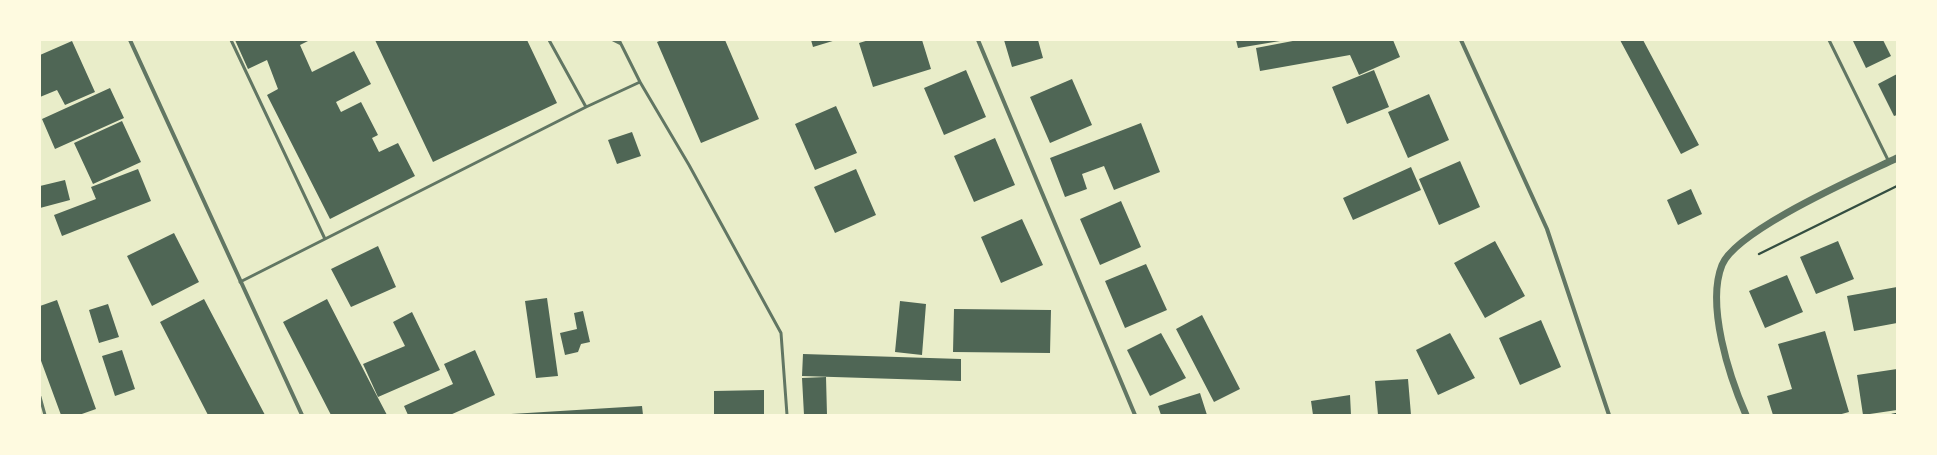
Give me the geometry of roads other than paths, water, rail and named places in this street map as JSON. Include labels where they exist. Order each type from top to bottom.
[{"type":"street","points":[[130,40],[302,415]]},
{"type":"street","points":[[978,40],[1135,415]]},
{"type":"street","points":[[1461,40],[1546,230],[1609,415]]},
{"type":"street","points":[[1746,415],[1736,392],[1718,318],[1716,291],[1722,264],[1742,240],[1748,236],[1794,209],[1897,158]]},
{"type":"lane","points":[[231,40],[325,238]]},
{"type":"lane","points":[[549,40],[586,107]]},
{"type":"lane","points":[[613,40],[621,44]]},
{"type":"lane","points":[[619,40],[640,82],[689,165],[781,333],[787,415]]},
{"type":"lane","points":[[1829,40],[1889,162]]},
{"type":"lane","points":[[240,282],[586,107],[640,82]]},
{"type":"lane","points":[[40,398],[45,415]]}]
